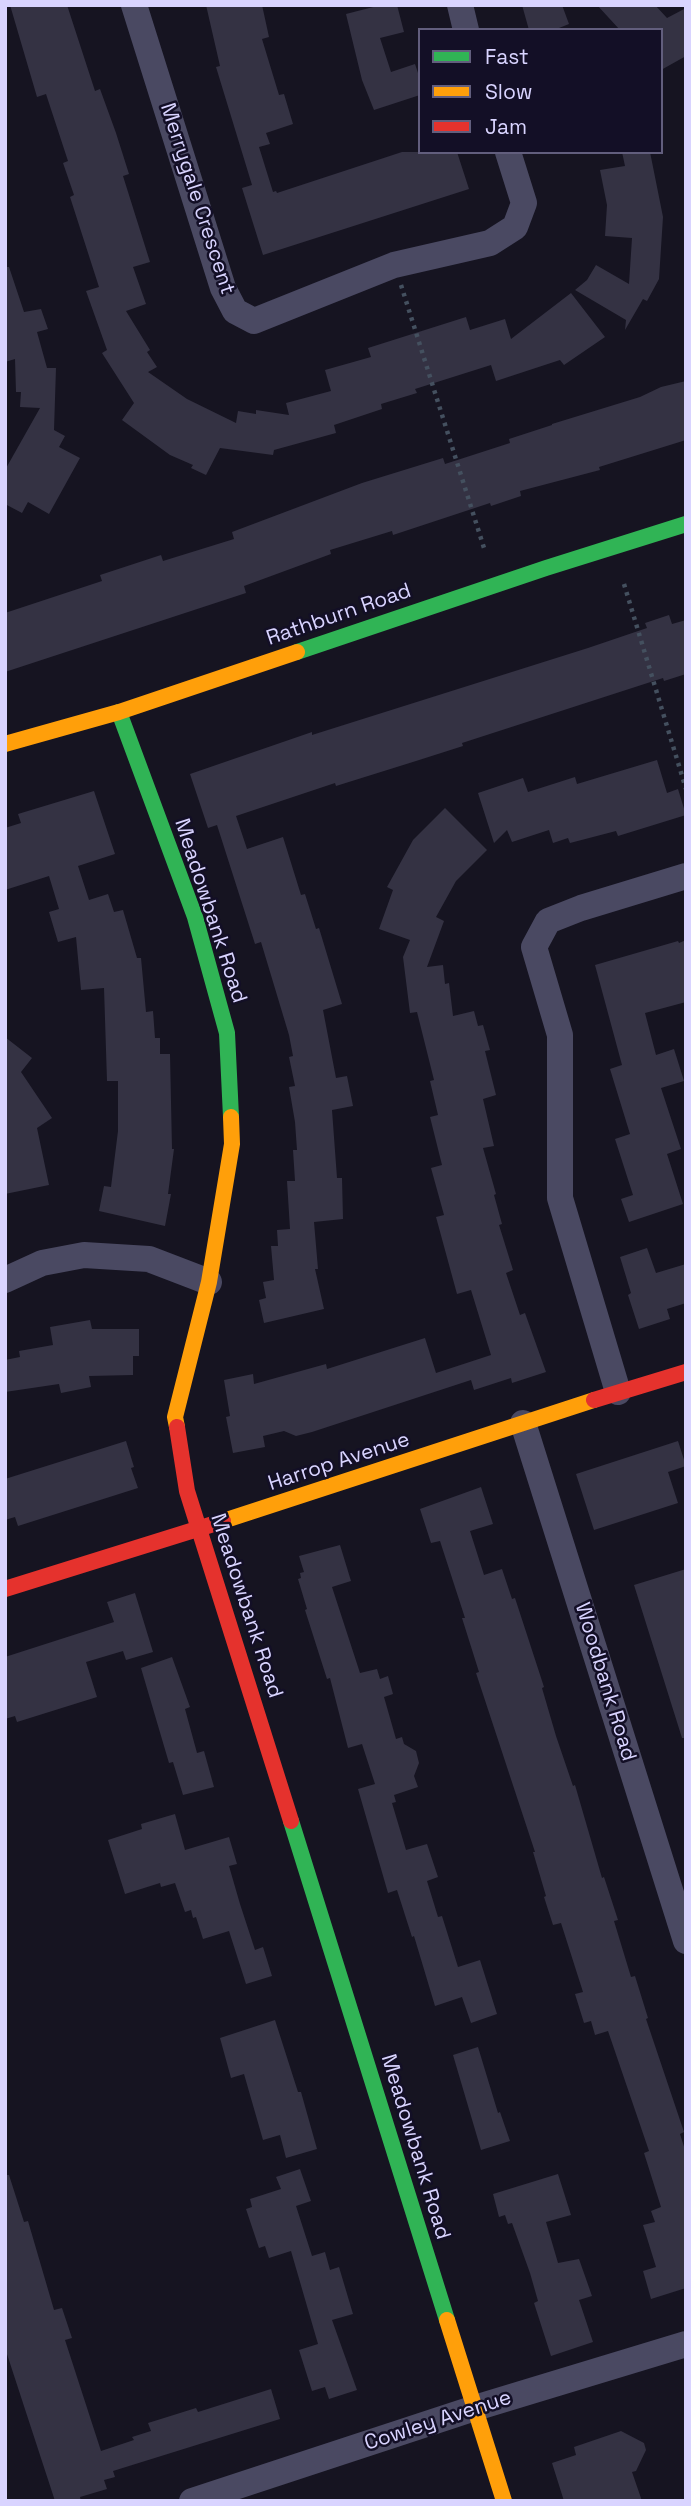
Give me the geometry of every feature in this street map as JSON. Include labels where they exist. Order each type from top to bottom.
[{"type":"street","name":"Merrygale Crescent","points":[[134,5],[223,288],[235,312],[254,321],[394,265],[490,243],[515,228],[524,203],[509,154]]},
{"type":"street","points":[[460,5],[466,28]]},
{"type":"street","name":"Rathburn Road","points":[[5,744],[119,712],[546,568],[686,524]]},
{"type":"street","name":"Meadowbank Road","points":[[119,712],[195,916],[228,1033],[232,1144],[209,1282],[175,1417],[187,1491],[504,2501]]},
{"type":"street","points":[[618,1392],[560,1198],[560,1035],[534,947],[548,921],[581,908],[686,876]]},
{"type":"street","points":[[5,1280],[42,1263],[84,1255],[149,1259],[209,1282]]},
{"type":"street","name":"Harrop Avenue","points":[[5,1589],[686,1372]]},
{"type":"street","name":"Woodbank Road","points":[[523,1423],[686,1941]]},
{"type":"street","name":"Cowley Avenue","points":[[192,2501],[475,2408],[686,2344]]},
{"type":"path","points":[[394,265],[484,548]]},
{"type":"path","points":[[624,584],[686,789]]},
{"type":"building","points":[[10,5],[67,5],[95,91],[100,89],[116,133],[129,174],[123,176],[150,262],[133,267],[146,304],[126,311],[150,350],[147,352],[157,367],[148,372],[187,399],[236,423],[238,411],[256,414],[256,410],[289,415],[286,403],[331,391],[325,370],[371,357],[368,348],[466,317],[470,330],[505,319],[511,339],[571,293],[605,337],[564,365],[560,360],[496,381],[491,365],[415,389],[417,393],[381,404],[382,409],[334,425],[336,433],[274,450],[273,455],[220,448],[206,475],[191,468],[193,465],[170,455],[122,420],[134,403],[102,353],[107,350],[86,291],[99,287],[70,197],[74,195],[63,163],[68,161],[46,94],[37,97]]},
{"type":"building","points":[[206,5],[262,5],[269,37],[262,39],[279,95],[284,94],[293,124],[266,133],[270,144],[259,147],[273,192],[277,193],[402,152],[458,154],[469,189],[263,255],[242,188],[252,185],[216,67],[220,66]]},
{"type":"building","points":[[381,5],[397,5],[404,32],[380,38],[391,72],[415,64],[418,73],[418,96],[374,110],[362,80],[346,14]]},
{"type":"building","points":[[522,5],[562,5],[569,24],[559,28],[528,28]]},
{"type":"building","points":[[597,5],[655,5],[667,18],[686,8],[686,56],[663,69],[663,28],[618,28]]},
{"type":"building","points":[[622,154],[650,154],[663,217],[659,279],[647,301],[643,299],[625,330],[626,320],[575,290],[587,280],[596,265],[629,284],[632,238],[605,236],[607,205],[600,170],[625,166]]},
{"type":"building","points":[[5,267],[9,267],[24,312],[41,309],[48,329],[37,332],[47,368],[56,368],[54,430],[65,436],[59,447],[80,458],[49,514],[28,502],[22,513],[5,504],[5,470],[40,408],[20,407],[21,392],[16,392],[15,359],[5,362]]},
{"type":"building","points":[[686,381],[686,440],[599,467],[600,470],[520,491],[521,496],[491,506],[490,503],[393,535],[392,531],[330,550],[331,554],[244,586],[246,593],[5,672],[5,613],[102,581],[100,575],[161,555],[163,561],[234,539],[232,532],[362,483],[443,458],[445,464],[510,443],[509,439],[552,424]]},
{"type":"building","points":[[669,615],[672,624],[686,620],[686,674],[664,681],[663,678],[462,743],[463,746],[336,786],[335,783],[236,816],[247,849],[283,837],[301,895],[305,894],[316,929],[319,928],[342,1004],[323,1010],[336,1078],[347,1076],[353,1106],[332,1110],[337,1178],[342,1178],[343,1219],[314,1222],[318,1269],[315,1269],[324,1309],[264,1323],[259,1300],[266,1298],[263,1282],[274,1280],[271,1246],[278,1246],[277,1230],[290,1229],[287,1181],[295,1181],[293,1150],[297,1150],[289,1087],[295,1086],[289,1057],[293,1056],[261,942],[255,944],[217,825],[208,828],[190,774],[312,732],[312,735],[588,648],[647,628],[645,623]]},
{"type":"building","points":[[657,760],[667,793],[678,789],[686,815],[618,836],[616,831],[570,843],[568,838],[553,843],[549,830],[512,842],[507,830],[494,843],[478,793],[523,778],[528,792],[575,777],[577,784]]},
{"type":"building","points":[[94,791],[115,854],[78,866],[89,900],[108,894],[114,912],[123,910],[137,958],[141,958],[146,1012],[153,1011],[155,1038],[160,1038],[160,1054],[170,1054],[174,1149],[168,1194],[171,1194],[165,1226],[99,1211],[104,1186],[111,1187],[118,1131],[118,1081],[107,1081],[104,988],[81,990],[76,937],[58,942],[49,912],[59,909],[49,876],[5,890],[5,828],[21,823],[18,814]]},
{"type":"building","points":[[445,808],[487,850],[456,881],[436,917],[444,921],[427,967],[443,965],[445,984],[449,983],[453,1016],[474,1011],[478,1026],[483,1025],[490,1050],[485,1051],[496,1095],[483,1099],[494,1146],[483,1148],[496,1194],[494,1195],[502,1224],[499,1225],[513,1270],[506,1273],[520,1315],[525,1313],[546,1372],[512,1383],[511,1378],[474,1390],[471,1380],[312,1432],[296,1436],[284,1431],[263,1436],[265,1447],[233,1453],[226,1417],[230,1416],[224,1380],[253,1374],[254,1384],[326,1364],[327,1369],[425,1338],[436,1373],[491,1355],[471,1290],[457,1294],[436,1217],[444,1215],[431,1168],[442,1165],[430,1117],[438,1115],[430,1081],[434,1080],[417,1012],[410,1013],[403,957],[410,940],[379,929],[393,890],[387,887],[413,840]]},
{"type":"building","points":[[686,940],[686,1002],[645,1013],[656,1055],[674,1049],[684,1081],[661,1088],[681,1149],[667,1154],[683,1204],[629,1222],[621,1199],[633,1195],[615,1139],[630,1134],[610,1069],[622,1065],[595,965]]},
{"type":"building","points":[[5,1037],[32,1058],[21,1072],[52,1118],[37,1128],[49,1185],[5,1194]]},
{"type":"building","points":[[647,1248],[656,1273],[686,1264],[686,1303],[667,1309],[670,1319],[639,1329],[620,1257]]},
{"type":"building","points":[[90,1320],[92,1329],[139,1329],[139,1356],[133,1356],[133,1375],[89,1376],[91,1387],[61,1393],[59,1384],[5,1392],[5,1360],[20,1357],[19,1351],[53,1345],[50,1327]]},
{"type":"building","points":[[126,1441],[138,1488],[18,1526],[15,1517],[5,1520],[5,1479]]},
{"type":"building","points":[[678,1441],[686,1466],[668,1472],[678,1503],[594,1530],[576,1474]]},
{"type":"building","points":[[481,1487],[493,1524],[470,1531],[484,1575],[502,1569],[512,1599],[515,1598],[544,1687],[542,1688],[556,1736],[573,1786],[575,1785],[602,1878],[604,1877],[618,1920],[614,1921],[631,1977],[635,1976],[648,2018],[646,2019],[684,2132],[680,2134],[686,2153],[686,2288],[651,2299],[643,2271],[656,2267],[643,2225],[655,2222],[651,2211],[661,2207],[644,2153],[649,2151],[608,2031],[595,2035],[591,2021],[584,2023],[575,1994],[583,1992],[561,1923],[553,1925],[544,1897],[546,1896],[535,1852],[476,1673],[479,1672],[462,1618],[465,1618],[440,1541],[431,1543],[420,1509]]},
{"type":"building","points":[[340,1545],[351,1581],[332,1587],[360,1673],[377,1669],[380,1679],[388,1676],[393,1694],[384,1697],[396,1739],[402,1737],[404,1744],[416,1751],[419,1763],[414,1776],[418,1787],[394,1795],[396,1802],[392,1803],[406,1850],[427,1844],[438,1877],[427,1881],[438,1917],[442,1916],[458,1967],[480,1960],[497,2014],[471,2023],[462,1997],[435,2006],[397,1890],[388,1893],[358,1789],[375,1784],[362,1744],[348,1748],[330,1678],[327,1679],[305,1610],[307,1609],[298,1579],[301,1578],[300,1573],[304,1572],[299,1556]]},
{"type":"building","points":[[686,1569],[686,1738],[682,1738],[634,1585]]},
{"type":"building","points":[[135,1593],[153,1652],[126,1660],[123,1651],[86,1662],[97,1697],[17,1722],[15,1716],[5,1719],[5,1657],[114,1622],[107,1602]]},
{"type":"building","points":[[172,1657],[190,1707],[185,1709],[197,1753],[204,1751],[214,1787],[183,1795],[173,1762],[169,1763],[141,1668]]},
{"type":"building","points":[[175,1814],[185,1850],[229,1837],[237,1864],[229,1866],[240,1904],[255,1950],[263,1947],[272,1976],[246,1984],[229,1931],[203,1939],[196,1917],[193,1918],[191,1910],[185,1912],[175,1883],[161,1887],[160,1883],[125,1894],[108,1840],[142,1829],[141,1824]]},
{"type":"building","points":[[275,2020],[298,2092],[301,2092],[317,2149],[286,2158],[280,2135],[263,2140],[244,2074],[231,2078],[220,2038]]},
{"type":"building","points":[[478,2047],[498,2113],[500,2112],[510,2141],[481,2150],[453,2055]]},
{"type":"building","points":[[300,2169],[311,2201],[296,2206],[312,2256],[325,2252],[330,2270],[339,2267],[353,2314],[332,2320],[357,2390],[329,2399],[325,2387],[312,2391],[299,2350],[318,2344],[291,2251],[269,2258],[265,2246],[259,2248],[246,2209],[252,2207],[250,2199],[281,2189],[276,2177]]},
{"type":"building","points":[[558,2174],[571,2215],[546,2222],[558,2263],[579,2259],[592,2296],[579,2300],[593,2342],[551,2356],[534,2303],[538,2301],[530,2273],[512,2223],[508,2224],[505,2215],[499,2217],[493,2194]]},
{"type":"building","points":[[5,2175],[9,2175],[24,2222],[28,2221],[54,2310],[62,2308],[72,2338],[65,2340],[101,2451],[151,2431],[148,2423],[196,2408],[198,2412],[271,2389],[280,2419],[113,2471],[115,2477],[104,2480],[107,2489],[80,2497],[81,2501],[55,2501],[5,2348]]},
{"type":"building","points":[[621,2431],[644,2443],[646,2450],[636,2471],[632,2472],[642,2501],[564,2501],[552,2463],[576,2455],[574,2447]]},
{"type":"traffic: fast","points":[[297,652],[686,524]]},
{"type":"traffic: fast","points":[[119,712],[195,917],[227,1033],[231,1117]]},
{"type":"traffic: fast","points":[[291,1821],[447,2320]]},
{"type":"traffic: slow","points":[[5,744],[119,712],[297,652]]},
{"type":"traffic: slow","points":[[177,1427],[175,1417],[209,1282],[232,1144],[231,1117]]},
{"type":"traffic: slow","points":[[223,1521],[594,1400]]},
{"type":"traffic: slow","points":[[447,2320],[504,2501]]},
{"type":"traffic: jam","points":[[594,1400],[686,1372]]},
{"type":"traffic: jam","points":[[177,1427],[187,1491],[291,1821]]},
{"type":"traffic: jam","points":[[5,1589],[223,1521]]}]
